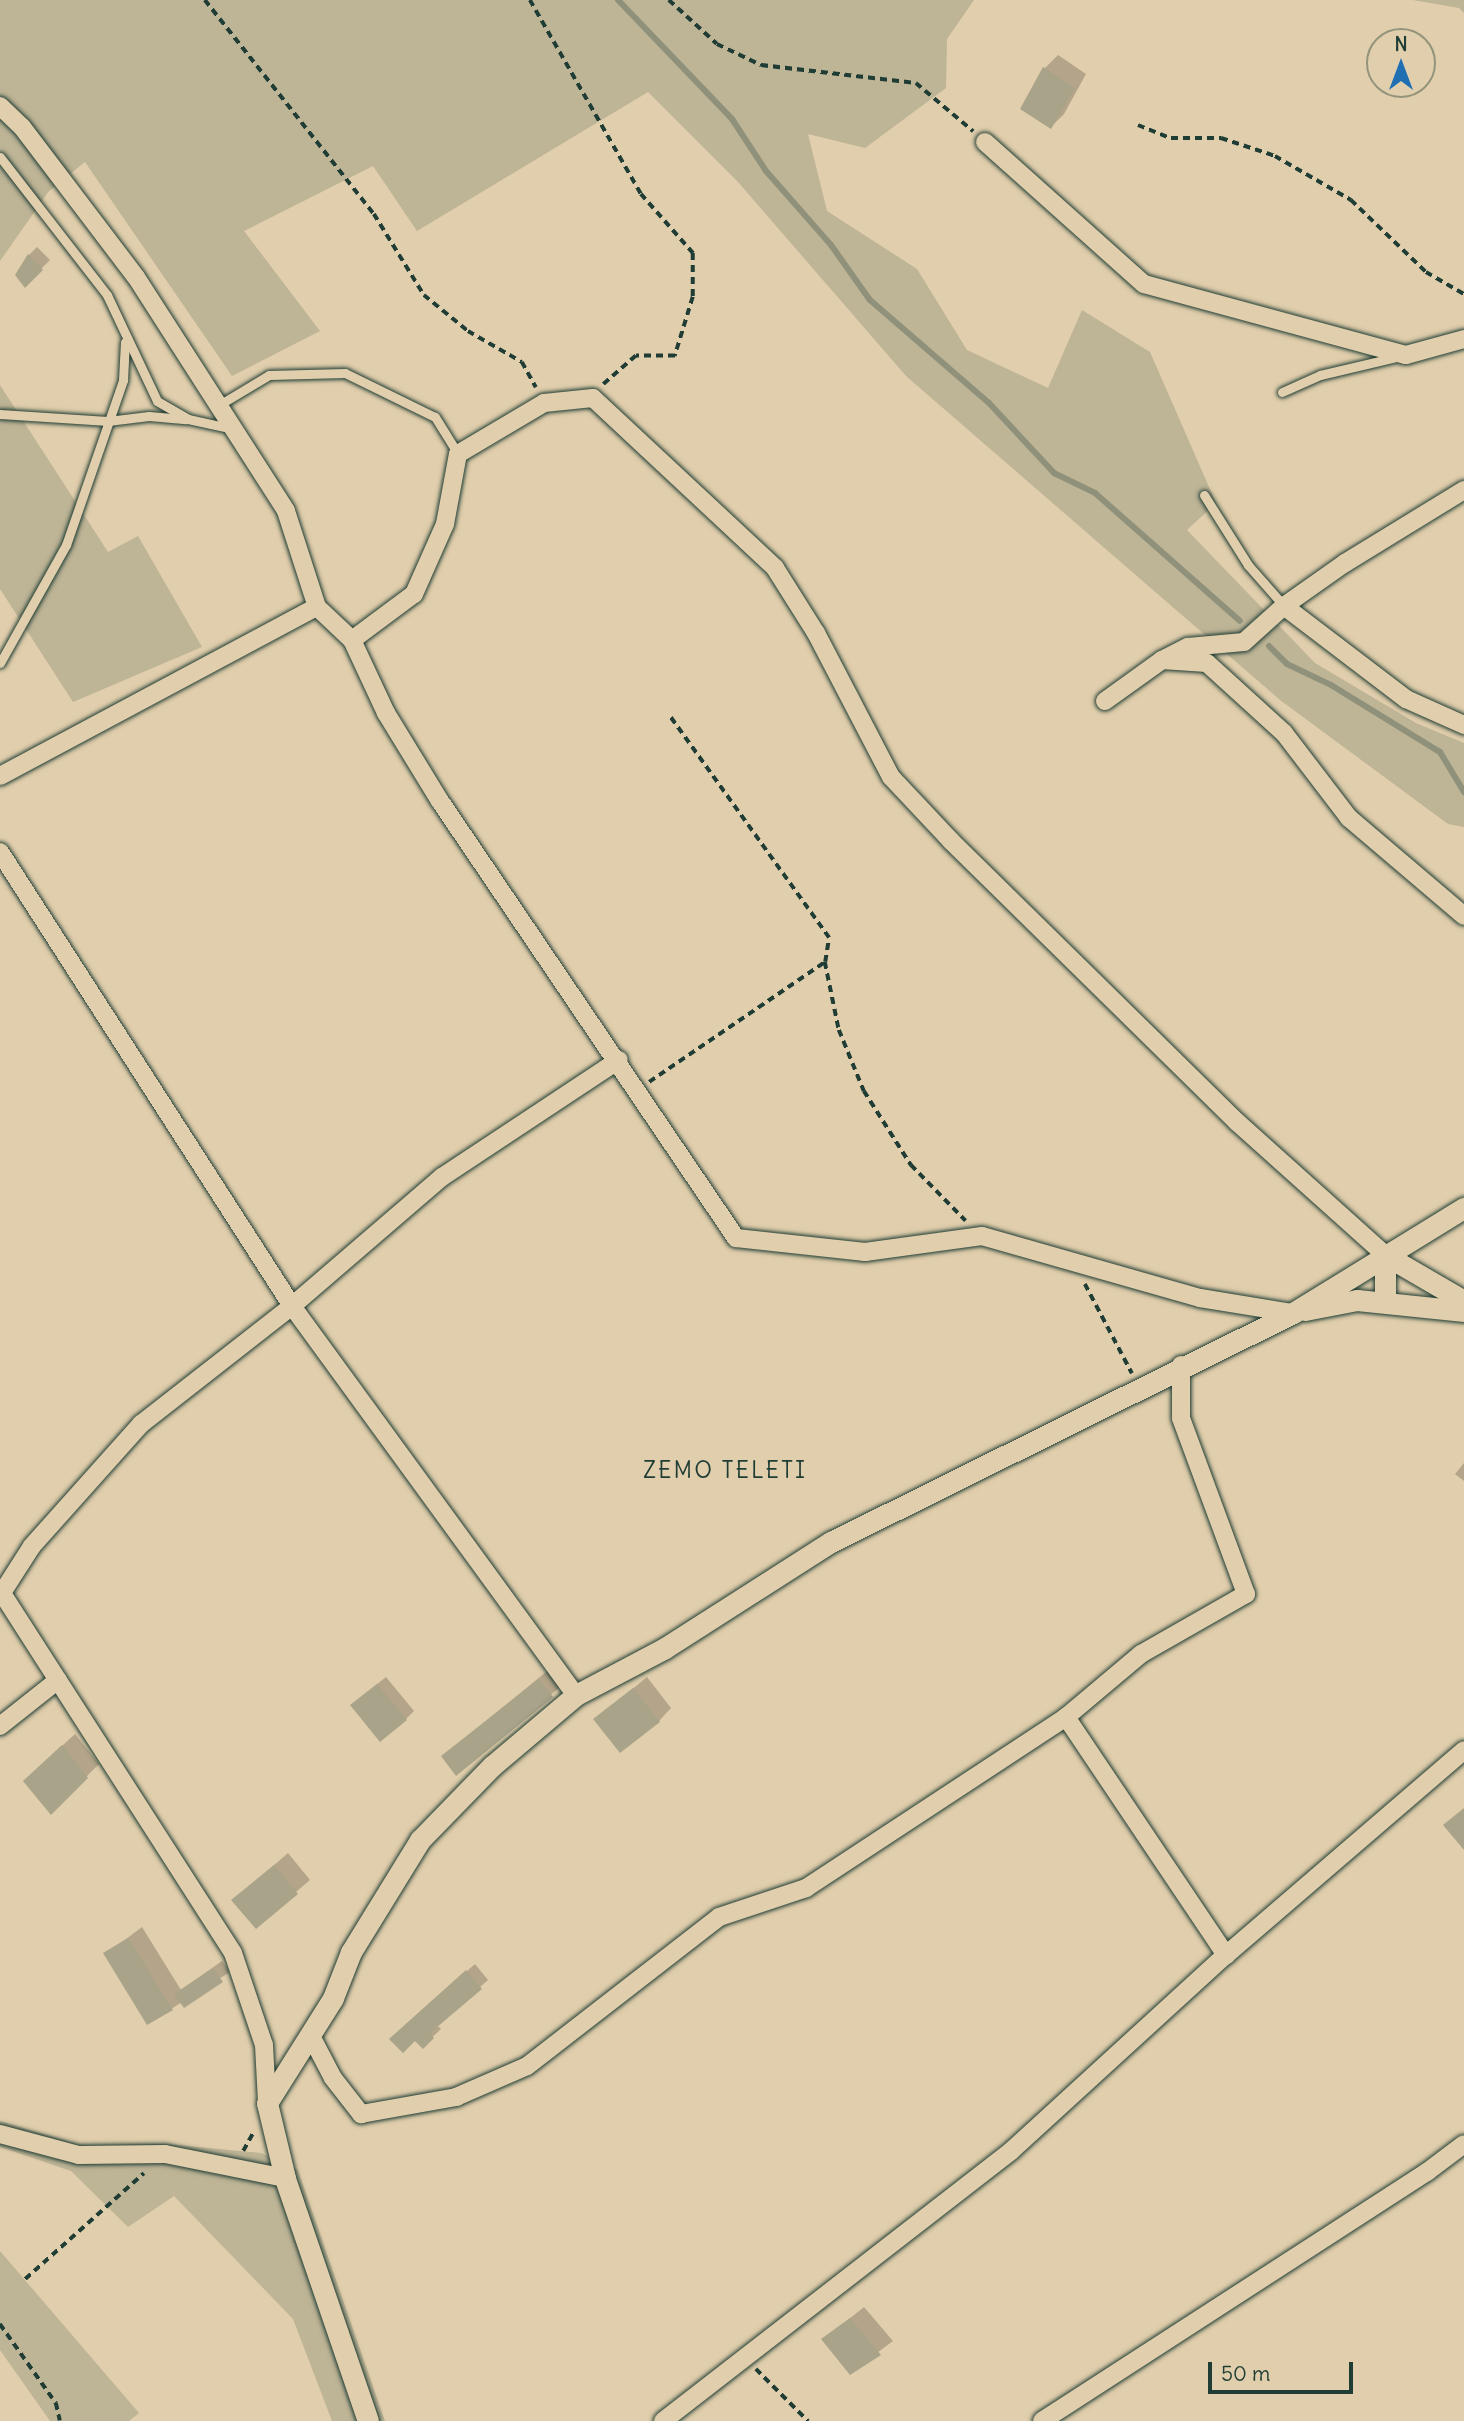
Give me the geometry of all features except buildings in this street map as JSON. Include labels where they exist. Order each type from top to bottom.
[{"type":"street","points":[[0,106],[22,127],[136,276],[286,512],[317,607],[352,640],[386,713],[440,800],[620,1060],[736,1238],[866,1252],[982,1237],[1200,1298],[1293,1313],[1357,1300],[1464,1311]]},
{"type":"street","points":[[985,142],[1144,284],[1406,355],[1464,339]]},
{"type":"street","points":[[352,640],[414,594],[445,524],[458,454],[544,403],[593,398],[775,568],[816,633],[891,777],[908,795],[1237,1122],[1385,1255],[1464,1301]]},
{"type":"street","points":[[1105,701],[1162,660],[1188,648],[1244,642],[1284,606],[1464,490]]},
{"type":"street","points":[[1284,606],[1406,699],[1464,725]]},
{"type":"street","points":[[0,776],[317,607]]},
{"type":"street","points":[[1162,660],[1206,663],[1284,733],[1349,818],[1464,916]]},
{"type":"street","points":[[0,852],[292,1306],[576,1695]]},
{"type":"street","points":[[368,2421],[285,2178],[267,2103],[264,2045],[233,1953],[1,1593],[32,1546],[141,1424],[292,1306],[442,1177],[620,1060]]},
{"type":"street","points":[[267,2103],[333,1998],[351,1952],[420,1840],[492,1766],[576,1695],[665,1648],[831,1542],[1181,1365],[1293,1313],[1464,1208]]},
{"type":"street","points":[[1385,1255],[1385,1301]]},
{"type":"street","points":[[310,2036],[333,2078],[361,2114],[456,2097],[527,2066],[719,1917],[806,1888],[1066,1717],[1141,1654],[1246,1594],[1181,1418],[1181,1365]]},
{"type":"street","points":[[0,1726],[58,1680]]},
{"type":"street","points":[[1066,1717],[1226,1955]]},
{"type":"street","points":[[663,2421],[1012,2151],[1226,1955],[1464,1750]]},
{"type":"street","points":[[0,2134],[79,2155],[166,2154],[233,2165],[285,2178]]},
{"type":"street","points":[[1042,2421],[1427,2172],[1464,2144]]},
{"type":"lane","points":[[0,157],[107,295],[125,341],[157,401],[188,419]]},
{"type":"lane","points":[[0,663],[66,545],[123,380],[125,341]]},
{"type":"lane","points":[[1282,392],[1320,375],[1406,355]]},
{"type":"lane","points":[[219,405],[269,376],[345,373],[435,417],[458,454]]},
{"type":"lane","points":[[0,414],[108,421],[149,416],[188,419],[234,429]]},
{"type":"lane","points":[[1204,495],[1248,565],[1284,606]]},
{"type":"path","points":[[205,0],[374,214],[424,295],[468,331],[522,362],[544,403]]},
{"type":"path","points":[[530,0],[641,194],[693,253],[693,297],[675,356],[636,356],[593,398]]},
{"type":"path","points":[[669,0],[717,44],[761,65],[916,83],[985,142]]},
{"type":"path","points":[[1138,125],[1171,138],[1221,138],[1275,156],[1351,200],[1426,272],[1464,294]]},
{"type":"path","points":[[670,717],[829,938],[825,962],[839,1030],[864,1091],[911,1165],[982,1237]]},
{"type":"path","points":[[639,1090],[825,962]]},
{"type":"path","points":[[1073,1264],[1138,1387]]},
{"type":"path","points":[[233,2165],[267,2103]]},
{"type":"path","points":[[25,2278],[166,2154]]},
{"type":"path","points":[[0,2324],[56,2403],[60,2421]]},
{"type":"path","points":[[745,2357],[808,2421]]},
{"type":"shaded area","points":[[0,0],[974,0],[947,39],[946,88],[865,148],[808,134],[827,211],[917,269],[967,350],[1048,388],[1082,310],[1150,352],[1216,503],[1187,530],[1315,663],[1416,723],[1464,743],[1464,827],[1448,824],[1280,700],[906,376],[738,182],[648,92],[417,231],[373,166],[244,231],[320,331],[232,376],[85,162],[49,191],[0,261]]},
{"type":"shaded area","points":[[1413,0],[1464,0],[1464,13],[1459,8]]},
{"type":"shaded area","points":[[0,385],[108,552],[138,536],[202,647],[73,702],[0,589]]},
{"type":"shaded area","points":[[0,2121],[81,2145],[166,2144],[261,2153],[298,2170],[385,2421],[332,2421],[293,2319],[174,2196],[128,2227],[71,2171],[0,2147]]},
{"type":"shaded area","points":[[0,2251],[139,2413],[129,2421],[50,2421],[0,2350]]},
{"type":"waterway","points":[[618,0],[732,119],[766,171],[831,245],[870,300],[989,403],[1054,473],[1095,493],[1240,621]]},
{"type":"waterway","points":[[1269,646],[1287,664],[1331,685],[1440,752],[1464,792]]},
{"type":"district","name":"ZEMO TELETI","points":[[725,1470]]}]
